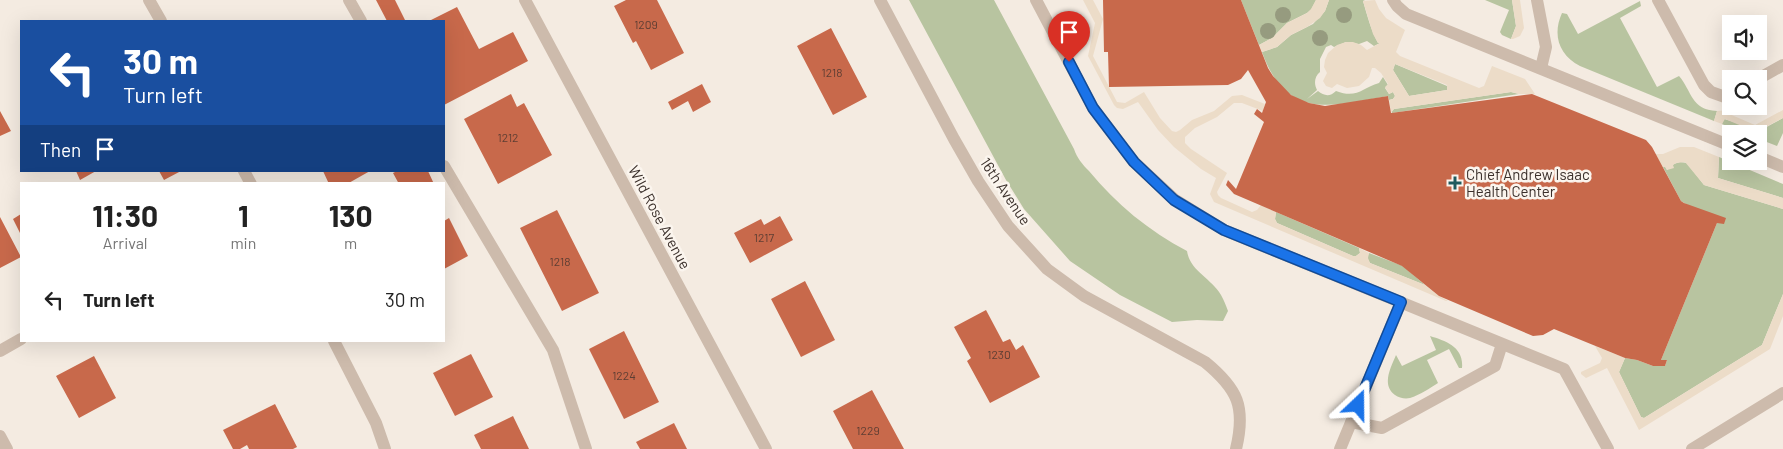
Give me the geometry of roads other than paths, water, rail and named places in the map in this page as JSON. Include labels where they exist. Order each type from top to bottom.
[{"type":"street","points":[[149,0],[160,20]]},
{"type":"street","points":[[349,0],[359,20]]},
{"type":"street","name":"Wild Rose Avenue","points":[[525,0],[766,449]]},
{"type":"street","name":"16th Avenue","points":[[880,0],[954,139],[978,181],[1008,226],[1047,269],[1084,296],[1205,362],[1219,374],[1229,385],[1241,416],[1236,449]]},
{"type":"street","points":[[1036,0],[1093,108],[1134,162],[1174,200],[1224,230],[1564,369],[1608,449]]},
{"type":"street","points":[[1393,0],[1396,6],[1406,14],[1722,142]]},
{"type":"street","points":[[1537,0],[1546,47],[1541,68]]},
{"type":"street","points":[[1658,0],[1704,84],[1711,92],[1722,96]]},
{"type":"street","points":[[1767,74],[1783,65]]},
{"type":"street","points":[[1767,160],[1783,167]]},
{"type":"street","points":[[445,168],[553,350],[586,449]]},
{"type":"street","points":[[1340,449],[1401,302]]},
{"type":"street","points":[[0,351],[20,340]]},
{"type":"street","points":[[335,342],[376,423],[385,449]]},
{"type":"street","points":[[1351,422],[1382,428],[1495,366],[1502,344]]},
{"type":"street","points":[[1692,449],[1783,392]]},
{"type":"street","points":[[0,436],[7,449]]},
{"type":"place","name":"Chief Andrew Isaac Health Center","points":[[1455,183]]}]
